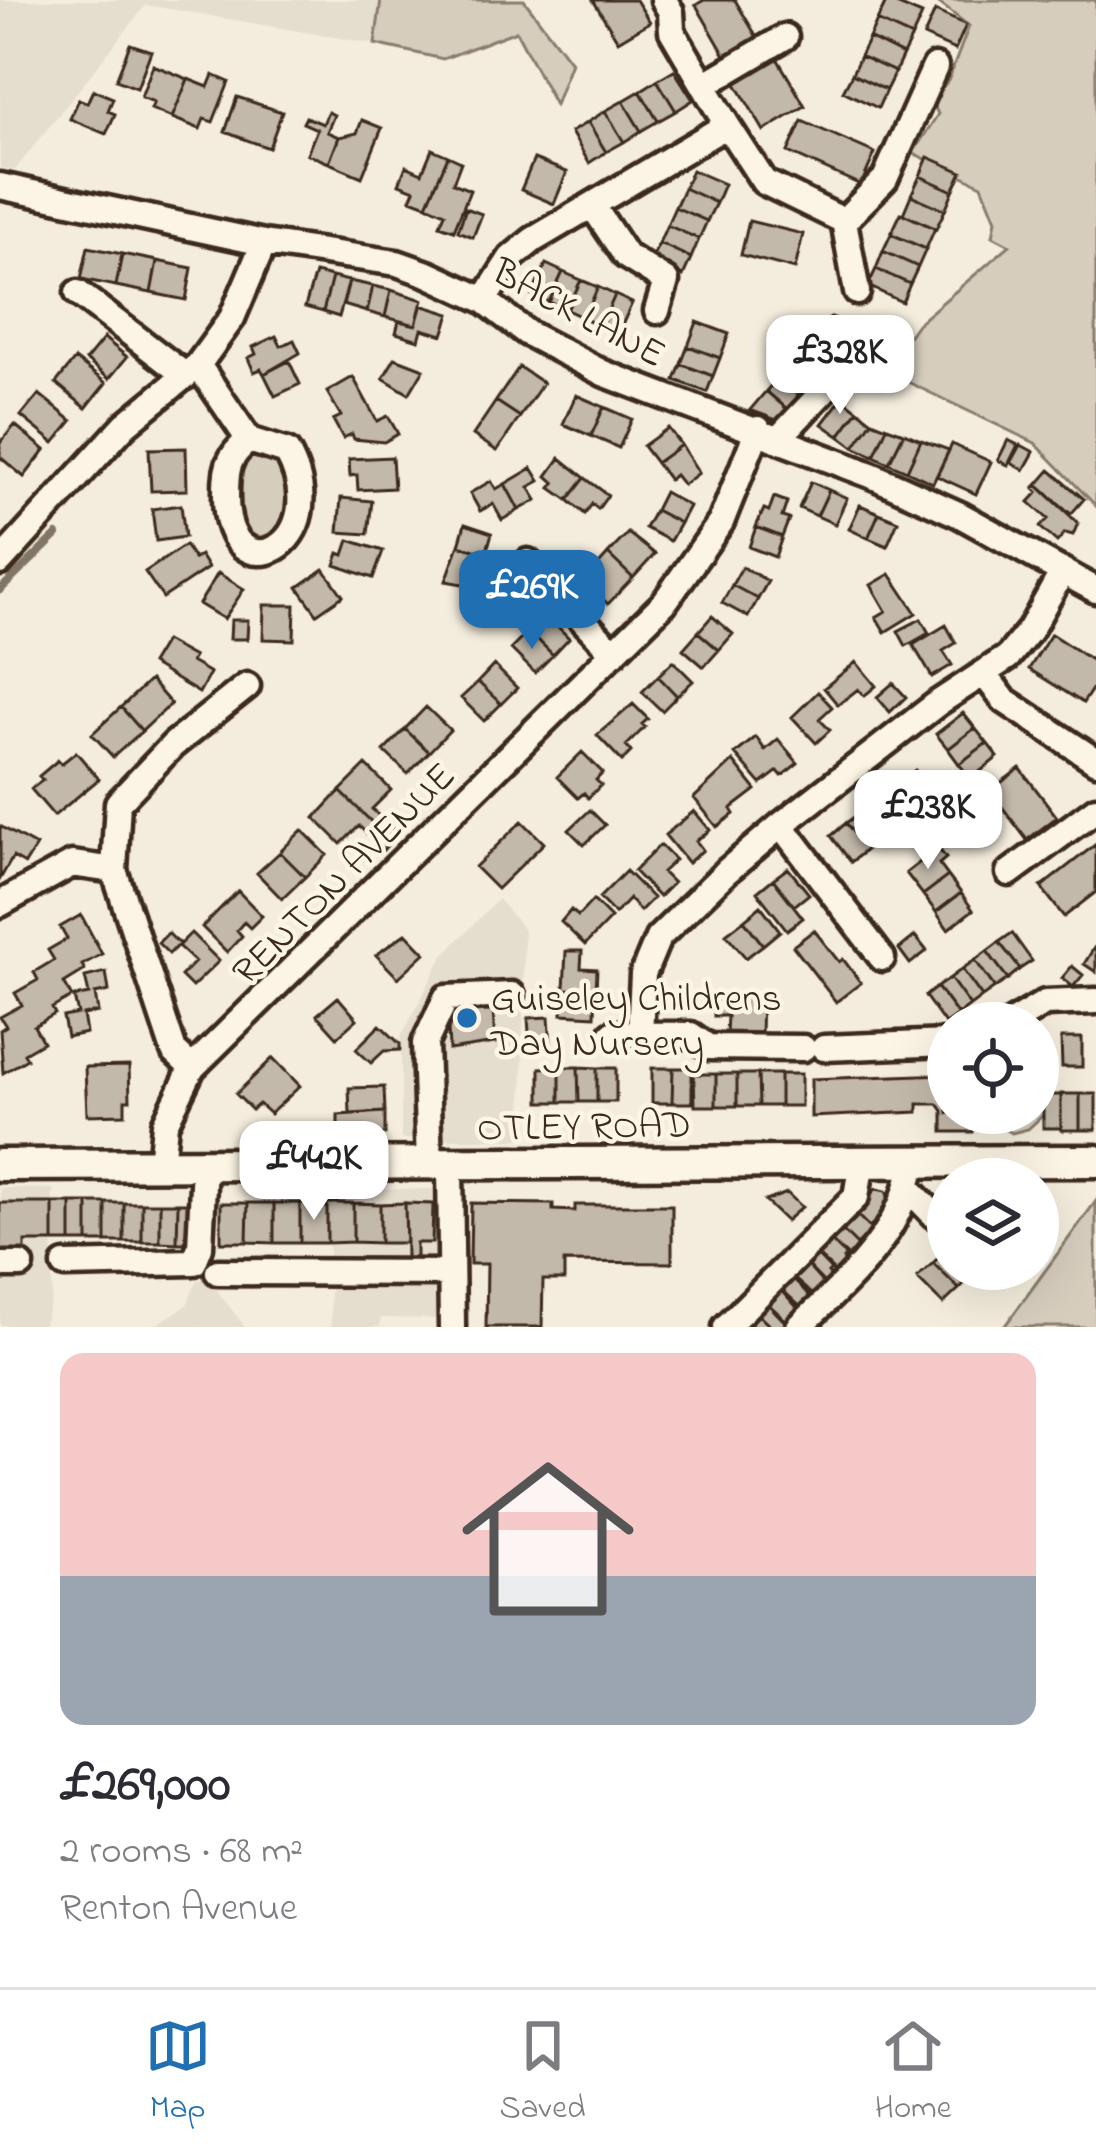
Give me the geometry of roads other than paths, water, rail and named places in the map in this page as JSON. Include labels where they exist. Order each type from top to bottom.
[{"type":"main road","name":"OTLEY ROAD","points":[[0,1165],[862,1161],[911,1175],[1096,1161]]},
{"type":"street","points":[[675,4],[671,31],[764,182],[844,221],[857,292]]},
{"type":"street","points":[[704,85],[784,37]]},
{"type":"street","points":[[844,221],[885,179],[935,67]]},
{"type":"street","points":[[484,300],[519,250],[727,125]]},
{"type":"street","name":"BACK LANE","points":[[0,186],[264,243],[397,262],[484,300],[527,333],[603,373],[768,434],[960,515],[1096,590]]},
{"type":"street","points":[[592,205],[626,256],[666,281],[657,311]]},
{"type":"street","points":[[0,562],[125,425],[192,370],[232,318],[264,243]]},
{"type":"street","points":[[78,293],[192,370],[248,440],[287,452],[300,488],[297,530],[285,544],[268,551],[242,546],[230,534],[226,517],[226,470],[233,452],[248,440]]},
{"type":"street","points":[[768,434],[866,346]]},
{"type":"street","name":"RENTON AVENUE","points":[[161,1165],[165,1124],[192,1068],[664,603],[707,545],[768,434]]},
{"type":"street","points":[[528,562],[614,653]]},
{"type":"street","points":[[640,1035],[643,974],[658,938],[782,825],[1020,645],[1063,571]]},
{"type":"street","points":[[985,675],[1004,700],[1096,761]]},
{"type":"street","points":[[192,1068],[174,1052],[114,870],[118,802],[172,745],[247,686]]},
{"type":"street","points":[[1009,873],[1096,809]]},
{"type":"street","points":[[782,825],[882,958]]},
{"type":"street","points":[[0,904],[72,865],[114,870]]},
{"type":"street","points":[[452,1327],[425,1043],[446,998],[512,995]]},
{"type":"street","points":[[1059,1002],[1096,1001]]},
{"type":"street","points":[[612,1034],[691,1035],[708,1047],[927,1043]]},
{"type":"street","points":[[726,1327],[856,1198],[862,1161]]},
{"type":"street","points":[[64,1265],[194,1262],[200,1246],[204,1165]]},
{"type":"street","points":[[911,1175],[927,1203]]},
{"type":"street","points":[[799,1327],[864,1264],[911,1175]]},
{"type":"street","points":[[218,1272],[449,1273]]},
{"type":"waterway","points":[[0,590],[57,535]]},
{"type":"place","name":"Guiseley Childrens Day Nursery","points":[[467,1018]]}]
